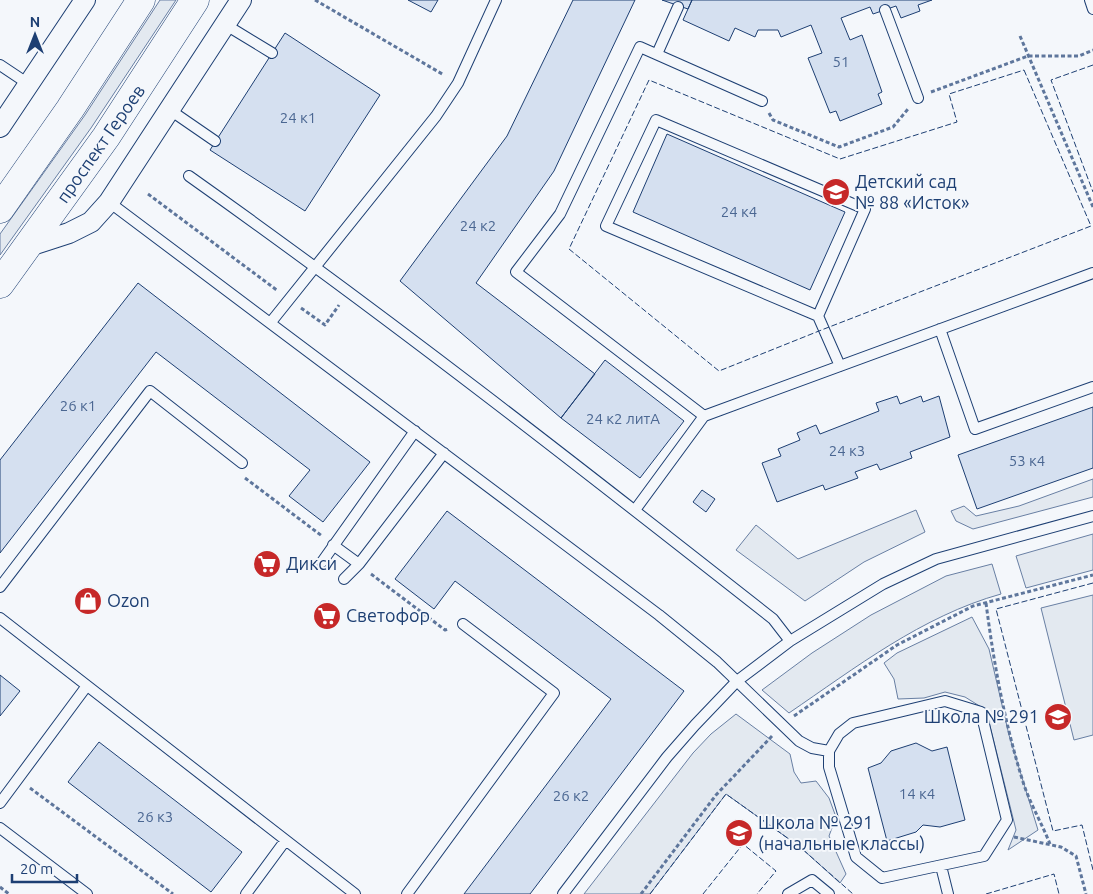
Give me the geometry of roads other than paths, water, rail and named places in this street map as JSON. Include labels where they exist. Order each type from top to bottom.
[{"type":"street","points":[[0,127],[30,85],[84,0]]},
{"type":"street","points":[[0,209],[70,109],[141,0]]},
{"type":"street","name":"проспект Героев","points":[[0,284],[106,137],[195,0]]},
{"type":"street","points":[[29,246],[69,233],[91,222],[109,202],[241,0]]},
{"type":"lane","points":[[270,322],[436,116],[458,83],[496,0]]},
{"type":"lane","points":[[1090,0],[1093,8]]},
{"type":"lane","points":[[657,54],[678,6]]},
{"type":"lane","points":[[885,10],[918,98]]},
{"type":"lane","points":[[226,25],[272,53]]},
{"type":"lane","points":[[704,416],[516,272],[560,214],[640,47],[762,101]]},
{"type":"lane","points":[[0,64],[30,85]]},
{"type":"lane","points":[[170,110],[216,141]]},
{"type":"lane","points":[[818,316],[865,209],[656,120],[606,226],[818,316],[840,366]]},
{"type":"lane","points":[[189,176],[349,291],[634,510],[773,619],[790,641]]},
{"type":"lane","points":[[109,202],[659,615],[737,681],[799,741],[812,748],[829,751]]},
{"type":"lane","points":[[634,510],[704,416],[1093,273]]},
{"type":"lane","points":[[940,329],[975,429],[1093,387]]},
{"type":"lane","points":[[0,587],[150,391],[242,463]]},
{"type":"lane","points":[[322,562],[333,544],[415,432]]},
{"type":"lane","points":[[344,578],[358,564],[444,453]]},
{"type":"lane","points":[[563,894],[666,757],[737,681],[790,641],[883,584],[936,559],[1093,516]]},
{"type":"lane","points":[[333,544],[358,564]]},
{"type":"lane","points":[[0,618],[86,687],[355,894]]},
{"type":"lane","points":[[407,894],[554,693],[463,624]]},
{"type":"lane","points":[[0,803],[86,687]]},
{"type":"lane","points":[[945,701],[981,712],[1007,820],[984,856],[882,878],[856,857],[829,767],[829,751],[839,734],[853,723],[945,701]]},
{"type":"lane","points":[[0,828],[87,894]]},
{"type":"lane","points":[[246,894],[285,841]]},
{"type":"lane","points":[[941,866],[948,894]]},
{"type":"lane","points":[[788,894],[812,880],[829,894]]},
{"type":"place","name":"Детский сад № 88 «Исток»","points":[[836,192]]},
{"type":"place","name":"Дикси","points":[[267,564]]},
{"type":"place","name":"Ozon","points":[[88,601]]},
{"type":"place","name":"Светофор","points":[[327,616]]},
{"type":"place","name":"Школа № 291","points":[[1058,717]]},
{"type":"place","name":"Школа № 291 (начальные классы)","points":[[739,833]]}]
